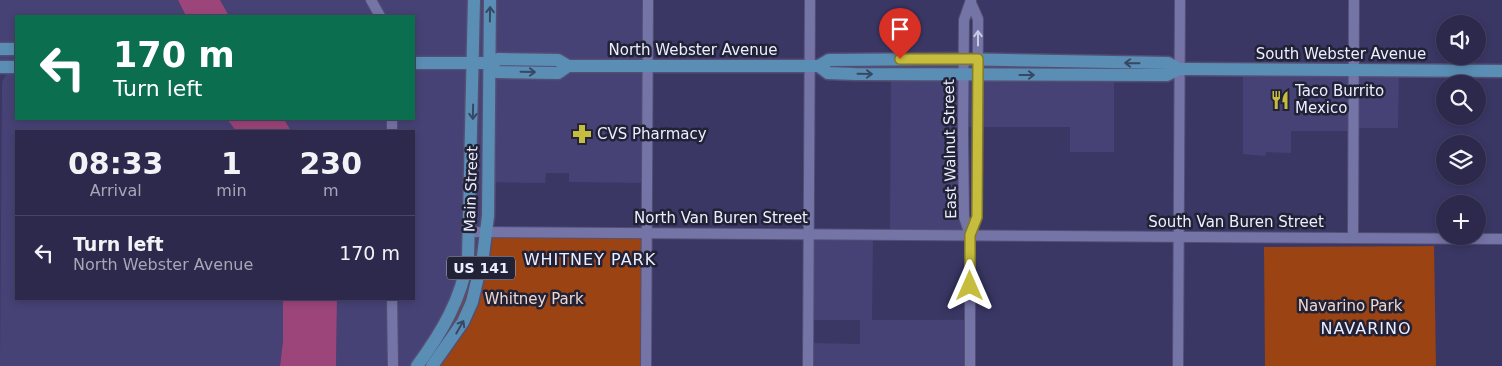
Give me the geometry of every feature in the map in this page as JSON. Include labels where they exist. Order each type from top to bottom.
[{"type":"main road","name":"Main Street","points":[[417,366],[441,334],[456,303],[466,272],[471,232],[474,0]]},
{"type":"main road","name":"Main Street","points":[[432,366],[458,331],[472,302],[486,232],[490,0]]},
{"type":"main road","points":[[0,49],[15,49]]},
{"type":"main road","name":"North Webster Avenue","points":[[415,63],[490,63],[497,72],[558,73],[568,66],[814,66],[829,60],[978,59]]},
{"type":"main road","name":"South Webster Avenue","points":[[978,59],[1168,63],[1180,69]]},
{"type":"main road","name":"North Webster Avenue","points":[[814,66],[828,73],[978,75]]},
{"type":"main road","points":[[0,67],[15,68]]},
{"type":"main road","name":"South Webster Avenue","points":[[978,75],[1167,75],[1180,69],[1502,71]]},
{"type":"street","points":[[371,0],[379,15]]},
{"type":"street","points":[[646,366],[648,0]]},
{"type":"street","points":[[808,366],[809,234],[814,66],[810,0]]},
{"type":"street","points":[[1178,366],[1180,0]]},
{"type":"street","points":[[1353,238],[1354,0]]},
{"type":"street","name":"East Walnut Street","points":[[970,366],[970,235],[964,217],[964,20],[972,2]]},
{"type":"street","name":"East Walnut Street","points":[[970,235],[977,217],[978,19],[972,2]]},
{"type":"street","name":"North Van Buren Street","points":[[471,232],[970,235]]},
{"type":"street","name":"South Van Buren Street","points":[[970,235],[1502,239]]},
{"type":"street","points":[[392,300],[393,366]]},
{"type":"shaded area","points":[[0,0],[178,0],[186,15],[15,15],[15,67],[0,67]]},
{"type":"shaded area","points":[[178,0],[220,0],[228,15],[186,15]]},
{"type":"shaded area","points":[[220,0],[648,0],[647,183],[569,182],[569,173],[546,173],[545,183],[482,182],[481,232],[464,297],[420,366],[336,366],[337,300],[415,300],[415,130],[290,130],[285,120],[415,120],[415,15],[228,15]]},
{"type":"shaded area","points":[[1243,70],[1399,71],[1398,128],[1354,128],[1353,131],[1291,131],[1291,153],[1266,152],[1265,156],[1243,154]]},
{"type":"shaded area","points":[[15,72],[15,120],[228,120],[235,130],[15,130],[15,300],[283,300],[283,341],[280,366],[0,366],[2,82],[7,73]]},
{"type":"shaded area","points":[[891,74],[1114,75],[1114,152],[1070,152],[1070,127],[964,127],[963,151],[970,235],[890,234]]},
{"type":"shaded area","points":[[228,120],[285,120],[290,130],[235,130]]},
{"type":"shaded area","points":[[809,234],[873,234],[872,320],[970,320],[970,366],[808,366],[808,343],[860,344],[860,320],[808,320]]},
{"type":"shaded area","points":[[283,300],[337,300],[336,366],[280,366],[283,341]]},
{"type":"green space","name":"Whitney Park","points":[[481,232],[647,233],[646,366],[420,366],[464,297]]},
{"type":"green space","name":"Navarino Park","points":[[1434,246],[1436,366],[1265,366],[1264,247]]},
{"type":"place","name":"Taco Burrito Mexico","points":[[1280,100]]},
{"type":"place","name":"CVS Pharmacy","points":[[582,134]]},
{"type":"district","name":"WHITNEY PARK","points":[[590,259]]},
{"type":"district","name":"NAVARINO","points":[[1366,328]]},
{"type":"route","points":[[900,59],[978,59],[977,217],[970,235],[970,286]]}]
